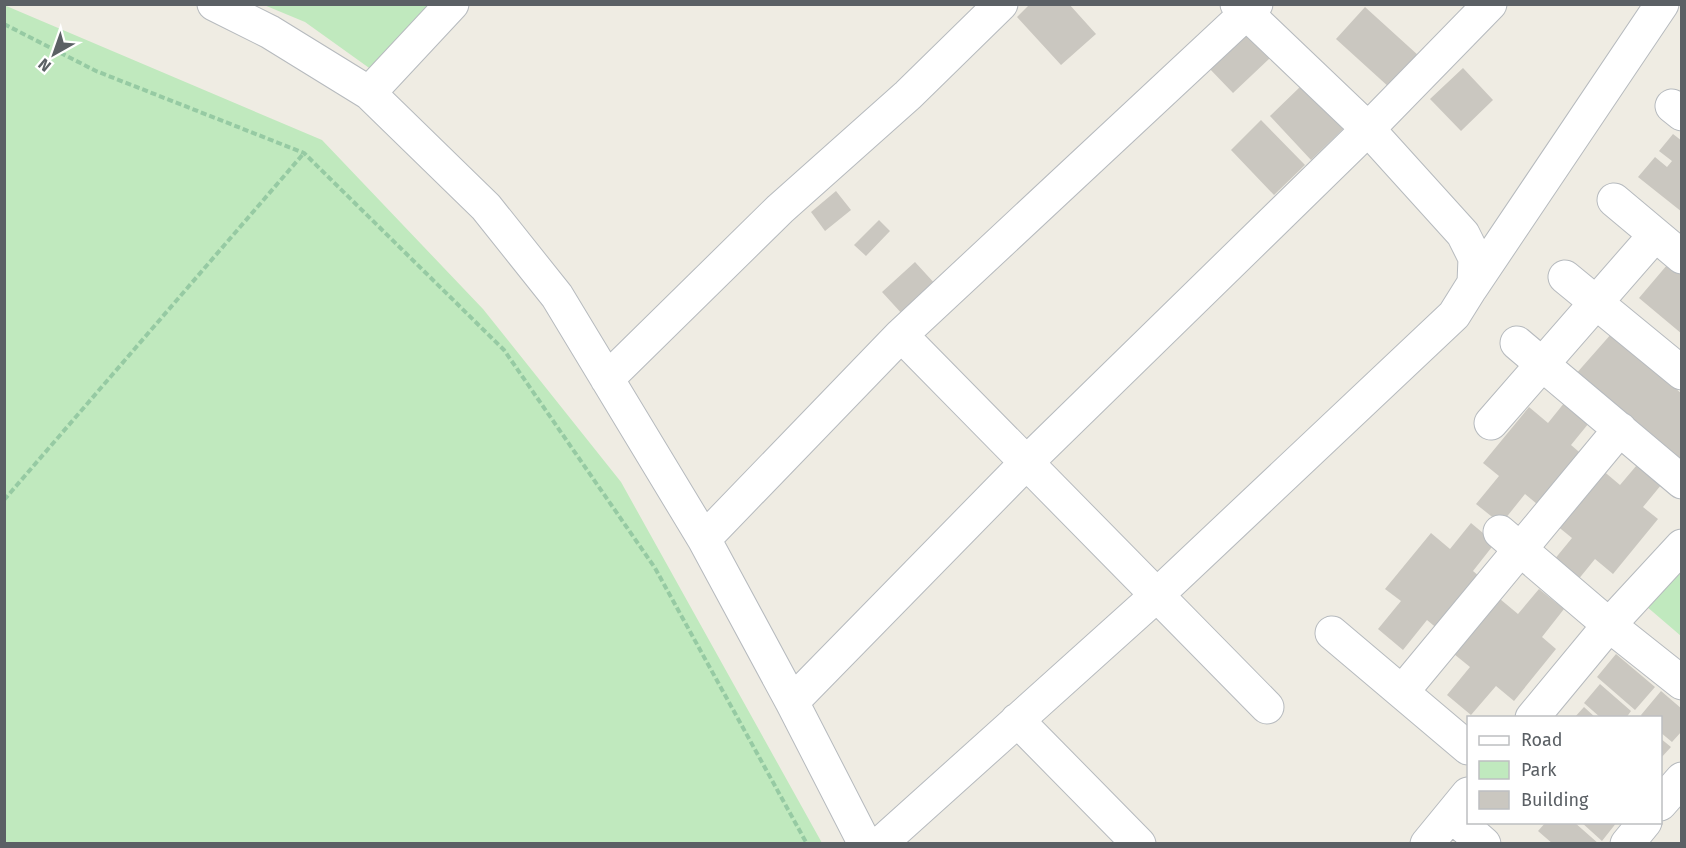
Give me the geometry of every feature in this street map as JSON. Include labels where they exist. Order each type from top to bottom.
[{"type":"street","points":[[214,4],[270,32],[369,93],[486,207],[557,296],[704,539],[865,843]]},
{"type":"street","points":[[369,93],[452,4]]},
{"type":"street","points":[[608,379],[780,209],[908,95],[1001,4]]},
{"type":"street","points":[[792,702],[1026,463],[1368,129],[1490,4]]},
{"type":"street","points":[[1462,302],[1662,4]]},
{"type":"street","points":[[704,539],[901,335],[1247,8],[1368,129],[1463,234],[1475,258],[1474,283],[1454,315],[1157,595],[880,843]]},
{"type":"street","points":[[1614,200],[1682,257]]},
{"type":"street","points":[[1491,423],[1655,235]]},
{"type":"street","points":[[1564,277],[1682,373]]},
{"type":"street","points":[[901,335],[1267,707]]},
{"type":"street","points":[[1517,343],[1682,482]]},
{"type":"street","points":[[1402,692],[1510,541],[1620,429]]},
{"type":"street","points":[[1510,541],[1682,683]]},
{"type":"street","points":[[1533,716],[1609,625],[1682,546]]},
{"type":"street","points":[[1332,633],[1467,747]]},
{"type":"street","points":[[1017,720],[1139,843]]},
{"type":"street","points":[[1662,802],[1682,778]]},
{"type":"street","points":[[1427,843],[1460,805]]},
{"type":"street","points":[[1472,824],[1484,843]]},
{"type":"street","points":[[1627,843],[1643,824]]},
{"type":"path","points":[[4,24],[96,71],[304,153],[504,350],[655,568],[807,843]]},
{"type":"path","points":[[4,500],[304,153]]},
{"type":"green space","points":[[4,5],[322,140],[483,309],[621,482],[822,843],[5,843]]},
{"type":"green space","points":[[264,5],[432,5],[372,70],[305,22]]},
{"type":"green space","points":[[1681,566],[1681,636],[1646,606]]},
{"type":"building","points":[[1030,4],[1069,4],[1096,34],[1061,65],[1017,17]]},
{"type":"building","points":[[1365,7],[1419,56],[1390,88],[1336,39]]},
{"type":"building","points":[[1243,31],[1270,58],[1233,93],[1207,66]]},
{"type":"building","points":[[1463,68],[1493,100],[1461,131],[1430,99]]},
{"type":"building","points":[[1301,86],[1343,129],[1311,160],[1270,116]]},
{"type":"building","points":[[1261,120],[1305,165],[1274,195],[1231,150]]},
{"type":"building","points":[[1673,134],[1682,141],[1682,212],[1638,177],[1655,157],[1667,167],[1672,161],[1659,151]]},
{"type":"building","points":[[836,191],[851,210],[825,231],[811,212]]},
{"type":"building","points":[[879,220],[890,231],[866,256],[854,245]]},
{"type":"building","points":[[1673,258],[1682,265],[1682,334],[1639,298]]},
{"type":"building","points":[[915,262],[937,286],[904,316],[882,292]]},
{"type":"building","points":[[1612,333],[1682,394],[1682,468],[1575,375]]},
{"type":"building","points":[[1569,397],[1593,418],[1571,445],[1585,457],[1543,509],[1525,494],[1501,524],[1476,504],[1499,476],[1483,463],[1529,407],[1548,423]]},
{"type":"building","points":[[1642,459],[1666,479],[1643,507],[1658,519],[1613,574],[1595,559],[1573,586],[1549,566],[1572,538],[1556,525],[1601,469],[1620,485]]},
{"type":"building","points":[[1471,523],[1495,543],[1473,571],[1487,583],[1445,635],[1427,620],[1403,650],[1378,629],[1401,601],[1385,589],[1431,533],[1450,549]]},
{"type":"building","points":[[1539,589],[1564,609],[1542,637],[1556,649],[1514,701],[1496,686],[1471,715],[1447,695],[1470,667],[1454,654],[1500,599],[1518,614]]},
{"type":"building","points":[[1616,654],[1655,687],[1635,710],[1597,677]]},
{"type":"building","points":[[1600,684],[1631,711],[1627,716],[1599,716],[1584,703]]},
{"type":"building","points":[[1661,691],[1682,709],[1682,731],[1672,742],[1662,734],[1662,716],[1641,715]]},
{"type":"building","points":[[1584,707],[1594,716],[1576,716]]},
{"type":"building","points":[[1662,740],[1671,747],[1662,757]]},
{"type":"building","points":[[1544,824],[1576,824],[1599,844],[1553,844],[1538,831]]},
{"type":"building","points":[[1583,824],[1615,824],[1602,841]]}]
